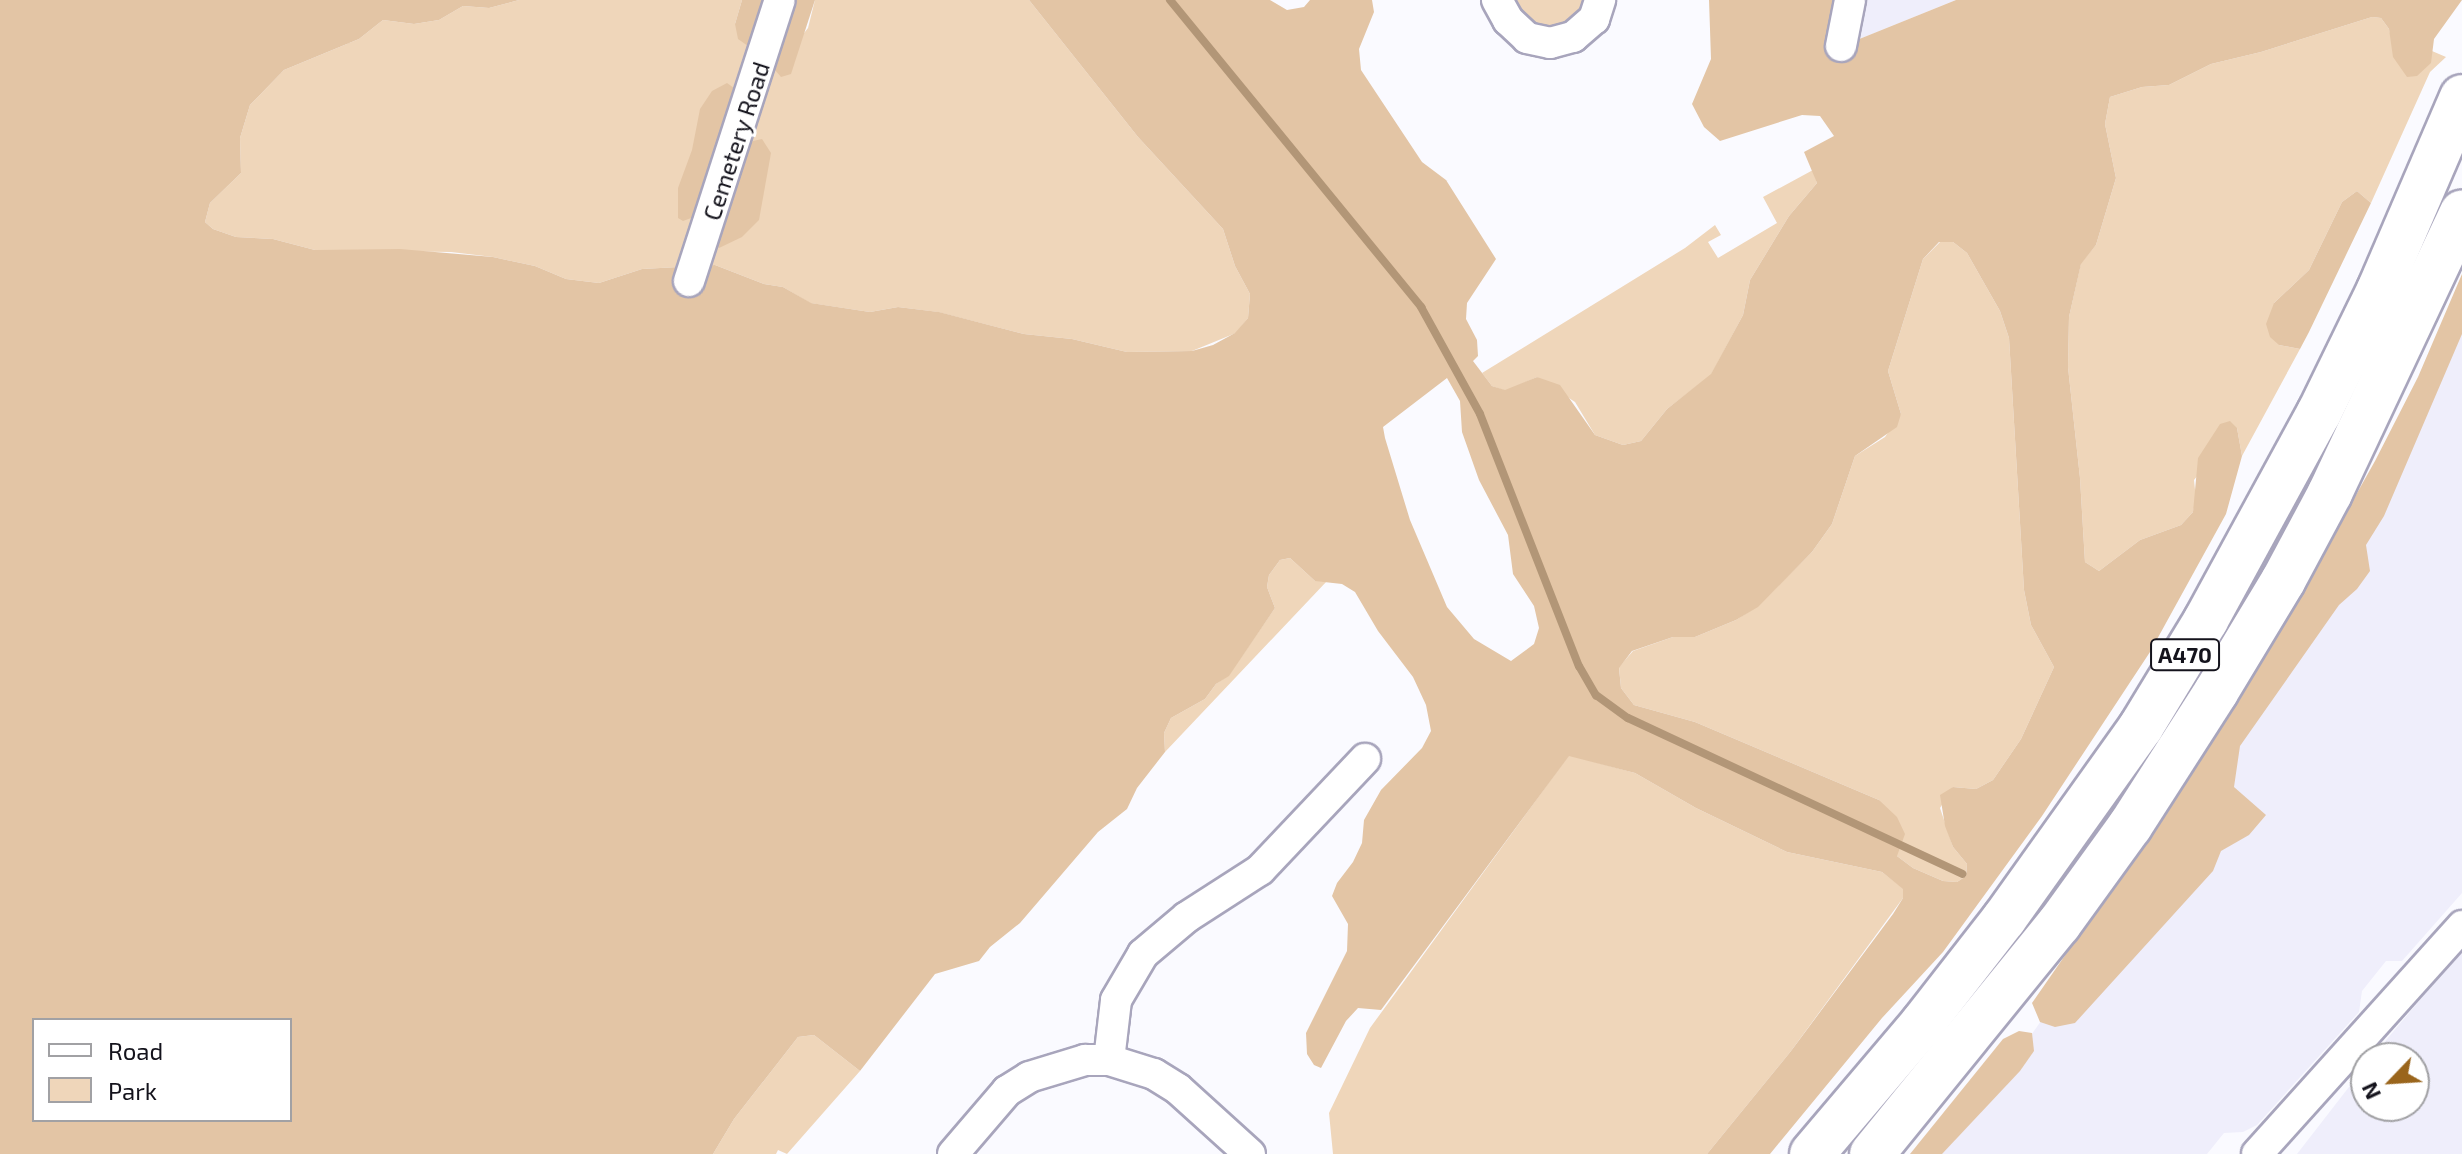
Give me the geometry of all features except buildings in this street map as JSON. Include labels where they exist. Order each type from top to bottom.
[{"type":"highway","name":"A470","points":[[1812,1154],[1923,1023],[2004,919],[2141,727],[2206,620],[2319,413],[2379,290],[2462,97]]},
{"type":"highway","name":"A470","points":[[1872,1154],[2059,924],[2130,826],[2216,692],[2283,581],[2330,493],[2462,213]]},
{"type":"street","name":"Cemetery Road","points":[[689,281],[780,0]]},
{"type":"street","points":[[1497,0],[1508,20],[1527,38],[1550,43],[1573,37],[1594,19],[1600,0]]},
{"type":"street","points":[[1841,46],[1850,0]]},
{"type":"street","points":[[1109,1060],[1116,1000],[1143,954],[1187,917],[1260,870],[1365,759]]},
{"type":"street","points":[[2257,1154],[2462,926]]},
{"type":"street","points":[[953,1154],[1007,1091],[1029,1077],[1085,1060],[1109,1060],[1154,1074],[1178,1089],[1250,1154]]},
{"type":"shaded area","points":[[0,0],[519,0],[489,8],[463,6],[439,20],[414,24],[383,20],[359,39],[284,70],[250,105],[240,138],[241,173],[210,203],[205,222],[213,229],[236,237],[273,239],[315,250],[400,249],[493,257],[535,266],[566,279],[599,283],[642,269],[715,265],[764,284],[783,287],[811,303],[870,312],[898,307],[939,312],[1024,334],[1072,339],[1127,352],[1192,351],[1213,345],[1235,333],[1248,318],[1250,294],[1235,266],[1223,229],[1138,137],[1029,0],[1270,0],[1287,10],[1304,7],[1310,0],[1372,0],[1374,12],[1359,49],[1361,70],[1422,162],[1446,180],[1496,259],[1467,303],[1466,319],[1477,340],[1478,356],[1473,361],[1492,386],[1505,390],[1537,377],[1560,385],[1595,435],[1623,445],[1641,441],[1667,409],[1711,374],[1743,315],[1750,280],[1789,216],[1817,183],[1804,152],[1834,136],[1820,116],[1802,115],[1720,141],[1704,127],[1692,104],[1711,59],[1709,0],[1850,0],[1842,46],[1956,0],[2462,0],[2434,39],[2431,63],[2417,76],[2407,77],[2393,57],[2389,29],[2381,18],[2372,17],[2261,52],[2211,64],[2169,85],[2142,87],[2110,97],[2105,124],[2116,178],[2096,245],[2081,264],[2069,317],[2068,367],[2085,562],[2099,571],[2140,540],[2181,525],[2193,512],[2198,458],[2220,424],[2230,421],[2237,428],[2242,456],[2226,514],[2150,652],[2042,816],[1943,952],[1882,1018],[1770,1154],[1707,1154],[1791,1051],[1893,914],[1903,898],[1903,889],[1882,872],[1787,852],[1696,808],[1635,773],[1569,756],[1381,1010],[1358,1008],[1346,1021],[1321,1068],[1314,1065],[1307,1054],[1306,1033],[1347,951],[1348,924],[1332,896],[1362,843],[1364,820],[1381,790],[1422,748],[1431,731],[1426,705],[1413,677],[1378,631],[1355,592],[1342,584],[1315,581],[1290,558],[1280,560],[1269,575],[1267,587],[1275,608],[1229,676],[1216,684],[1205,699],[1171,718],[1164,733],[1165,752],[1137,788],[1127,809],[1098,832],[1020,923],[990,947],[979,961],[935,974],[860,1071],[814,1035],[798,1037],[734,1119],[713,1154],[0,1154]],"holes":[[[1939,242],[1953,242],[1967,253],[2000,311],[2009,338],[2024,590],[2031,625],[2054,667],[2021,739],[1993,780],[1976,789],[1953,787],[1940,795],[1945,826],[1953,847],[1967,864],[1966,876],[1957,882],[1943,881],[1913,868],[1897,856],[1905,834],[1897,817],[1879,800],[1695,722],[1634,705],[1621,688],[1619,668],[1632,651],[1673,637],[1695,637],[1758,607],[1812,552],[1832,524],[1855,456],[1897,427],[1901,414],[1888,371],[1923,259]],[[1447,378],[1460,401],[1462,432],[1479,480],[1508,535],[1513,574],[1534,606],[1539,628],[1534,644],[1511,661],[1474,639],[1447,607],[1410,520],[1385,438],[1383,427]]]},
{"type":"shaded area","points":[[742,0],[767,0],[758,31],[748,46],[738,39],[735,24]]},
{"type":"shaded area","points":[[796,0],[815,0],[791,74],[781,77],[775,70]]},
{"type":"shaded area","points":[[1863,0],[1956,0],[1857,40]]},
{"type":"shaded area","points":[[727,83],[734,88],[694,217],[683,221],[678,218],[678,188],[692,150],[700,109],[712,91]]},
{"type":"shaded area","points":[[762,139],[771,153],[759,220],[742,237],[719,248],[711,241],[735,164],[753,141]]},
{"type":"shaded area","points":[[2357,191],[2371,203],[2309,332],[2300,349],[2279,345],[2270,337],[2266,324],[2274,303],[2309,270],[2342,202]]},
{"type":"shaded area","points":[[2462,274],[2462,334],[2384,516],[2366,545],[2370,571],[2357,589],[2339,605],[2240,746],[2234,787],[2266,815],[2249,835],[2221,851],[2213,871],[2075,1023],[2055,1027],[2040,1022],[2032,1003],[2168,807],[2273,643],[2375,461],[2418,377]]},
{"type":"shaded area","points":[[2462,299],[2462,893],[2402,961],[2386,961],[2362,991],[2359,1012],[2257,1125],[2243,1132],[2224,1133],[2207,1154],[1941,1154],[1969,1122],[2218,773]]},
{"type":"shaded area","points":[[2462,950],[2462,1154],[2297,1154],[2350,1086],[2350,1122],[2430,1122],[2430,1042],[2384,1042]]},
{"type":"shaded area","points":[[2019,1031],[2032,1033],[2034,1051],[2020,1071],[1942,1154],[1910,1154],[2003,1039]]},
{"type":"green space","points":[[519,0],[742,0],[735,24],[767,0],[796,0],[775,70],[808,28],[815,0],[1029,0],[1138,137],[1223,229],[1235,266],[1250,294],[1248,318],[1236,333],[1192,351],[1127,352],[1072,339],[1024,334],[938,312],[898,307],[870,312],[810,303],[783,287],[764,284],[715,265],[642,269],[599,283],[566,279],[535,266],[493,257],[451,252],[315,250],[273,239],[236,237],[213,229],[205,222],[210,203],[241,173],[240,138],[250,105],[284,70],[359,39],[383,20],[414,24],[439,20],[463,6],[489,8]]},
{"type":"green space","points":[[1497,0],[1600,0],[1550,43]]},
{"type":"green space","points":[[2372,17],[2381,18],[2389,29],[2392,41],[2430,63],[2432,51],[2446,57],[2430,72],[2371,203],[2357,191],[2342,202],[2309,270],[2274,303],[2279,345],[2300,349],[2242,456],[2237,428],[2194,480],[2196,499],[2193,512],[2181,525],[2140,540],[2099,571],[2085,562],[2068,367],[2069,317],[2081,263],[2096,245],[2116,178],[2105,124],[2110,97],[2142,87],[2169,85],[2211,64],[2261,52]]},
{"type":"green space","points":[[1813,170],[1817,183],[1789,216],[1750,280],[1743,315],[1711,375],[1667,409],[1641,441],[1623,445],[1595,435],[1575,402],[1537,377],[1506,391],[1492,386],[1482,373],[1685,248],[1715,225],[1721,235],[1708,242],[1718,258],[1777,223],[1763,197]]},
{"type":"green space","points":[[1940,242],[1953,242],[1967,253],[2000,311],[2009,338],[2024,590],[2031,625],[2054,667],[2021,739],[1993,780],[1976,789],[1953,787],[1940,808],[1953,847],[1967,864],[1966,876],[1957,882],[1943,881],[1913,868],[1897,856],[1879,800],[1695,722],[1634,705],[1621,688],[1619,667],[1633,651],[1673,637],[1695,637],[1736,620],[1758,606],[1812,552],[1832,524],[1855,456],[1885,437],[1901,414],[1888,371],[1923,259]]},
{"type":"green space","points":[[1290,558],[1315,581],[1327,581],[1165,752],[1164,733],[1171,718],[1205,699],[1216,684],[1229,675],[1275,608],[1267,587],[1269,575],[1280,560]]},
{"type":"green space","points":[[1569,755],[1635,773],[1696,808],[1787,852],[1882,872],[1904,889],[1903,898],[1791,1051],[1707,1154],[1333,1154],[1329,1113],[1370,1028]]},
{"type":"green space","points":[[814,1035],[860,1071],[787,1154],[778,1150],[776,1154],[713,1154],[734,1119],[798,1037]]},
{"type":"waterway","points":[[1170,0],[1421,307],[1480,414],[1579,666],[1596,695],[1628,718],[1962,874]]}]
